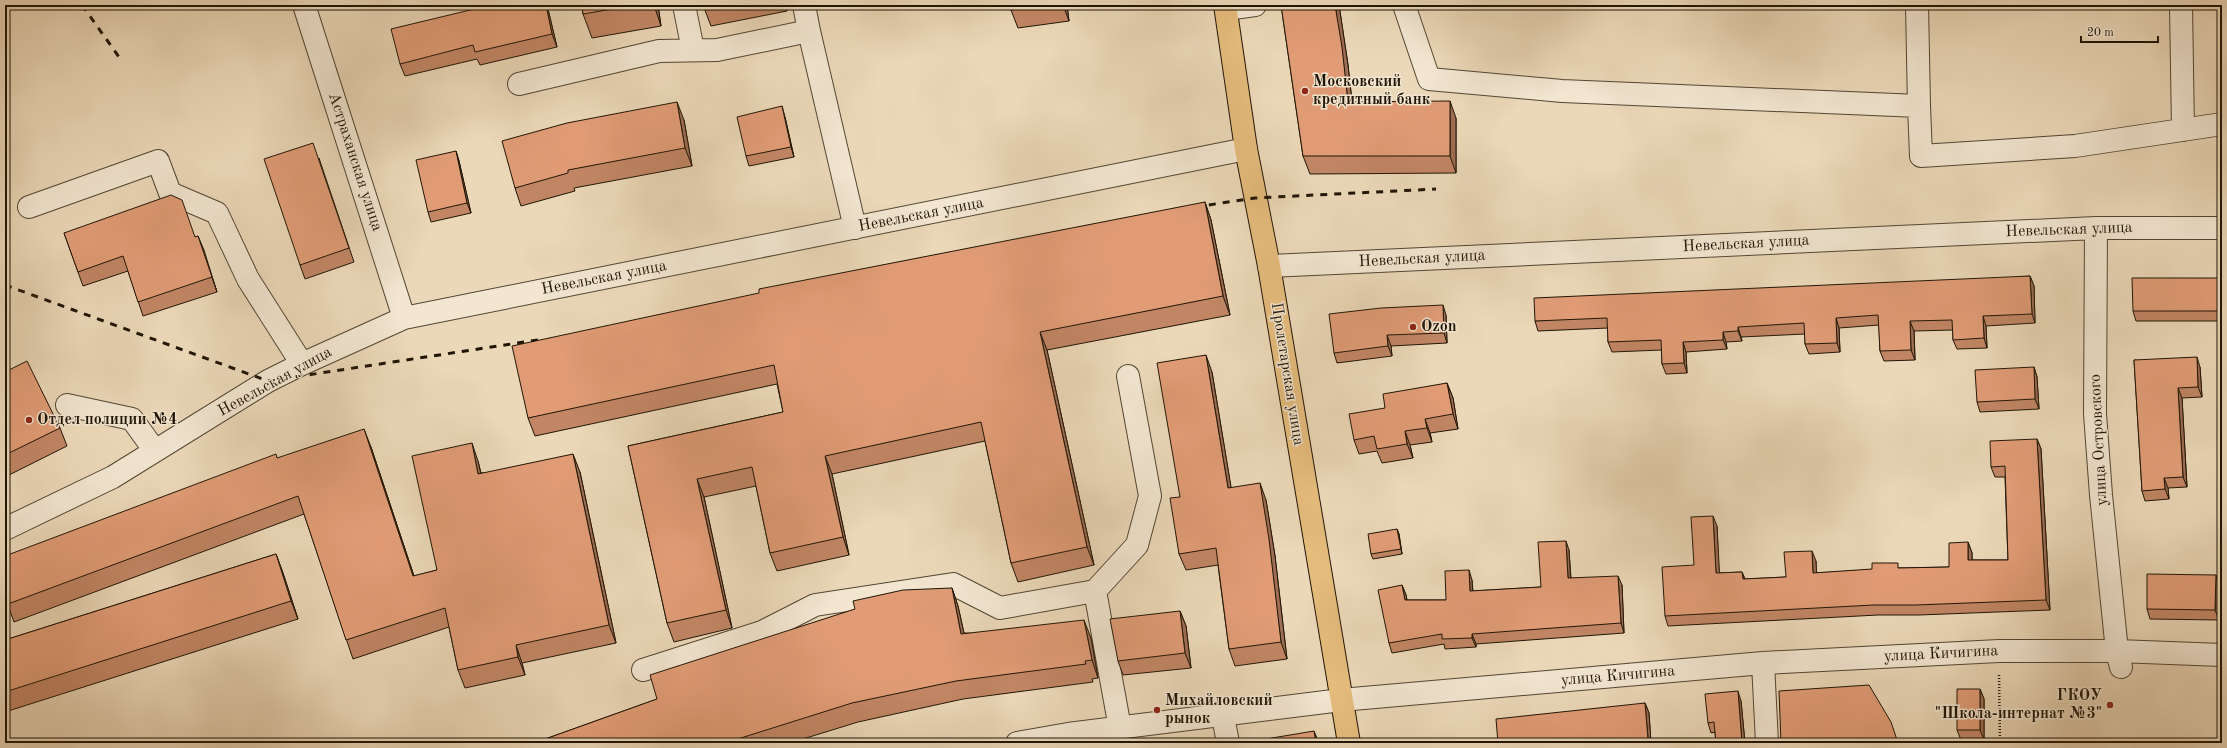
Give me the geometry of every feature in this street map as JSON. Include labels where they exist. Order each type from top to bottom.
[{"type":"main road","name":"Пролетарская улица","points":[[1225,7],[1246,149],[1269,266],[1349,743]]},
{"type":"street","name":"Астраханская улица","points":[[304,5],[404,318]]},
{"type":"street","points":[[684,5],[693,50]]},
{"type":"street","points":[[804,5],[855,228]]},
{"type":"street","points":[[1225,7],[1255,5]]},
{"type":"street","points":[[1404,5],[1429,79],[1562,91],[1919,106]]},
{"type":"street","points":[[1917,5],[1921,156],[2075,146],[2222,124]]},
{"type":"street","points":[[2181,5],[2183,130]]},
{"type":"street","points":[[519,84],[659,51],[717,50],[809,31]]},
{"type":"street","name":"Невельская улица","points":[[5,529],[113,478],[268,382],[302,364],[404,318],[1246,149]]},
{"type":"street","points":[[29,207],[158,161],[170,193],[217,213],[248,279],[302,364]]},
{"type":"street","name":"Невельская улица","points":[[1269,266],[2096,228],[2222,228]]},
{"type":"street","name":"улица Островского","points":[[2096,228],[2095,414],[2101,495],[2119,659]]},
{"type":"street","points":[[643,670],[762,632],[815,606],[953,584],[1000,608],[1095,590],[1137,545],[1150,496],[1128,376]]},
{"type":"street","points":[[66,405],[132,419],[155,451]]},
{"type":"street","points":[[1095,590],[1120,728]]},
{"type":"street","name":"улица Кичигина","points":[[1017,743],[1120,728],[1341,700],[1763,663],[1999,651],[2119,659],[2222,654]]},
{"type":"street","points":[[1763,663],[1768,743]]},
{"type":"street","points":[[1223,716],[1228,743]]},
{"type":"path","points":[[1999,651],[2000,743]]},
{"type":"building","points":[[491,5],[546,5],[552,34],[475,52],[473,45],[400,64],[391,29]]},
{"type":"building","points":[[582,5],[636,5],[583,14]]},
{"type":"building","points":[[1011,5],[1046,5],[1011,10]]},
{"type":"building","points":[[1281,5],[1335,5],[1342,47],[1348,102],[1450,101],[1450,156],[1303,156]]},
{"type":"building","points":[[677,102],[685,148],[568,170],[568,173],[515,188],[502,141],[567,123]]},
{"type":"building","points":[[782,106],[791,147],[746,156],[737,117]]},
{"type":"building","points":[[313,143],[349,248],[300,265],[264,159]]},
{"type":"building","points":[[456,151],[467,203],[428,212],[416,160]]},
{"type":"building","points":[[171,195],[182,200],[195,237],[198,236],[212,277],[138,302],[123,256],[78,272],[64,233]]},
{"type":"building","points":[[1205,202],[1223,296],[1040,332],[1087,547],[1011,563],[981,422],[825,456],[843,537],[770,553],[752,467],[697,479],[726,610],[667,623],[628,446],[783,412],[774,365],[528,418],[512,346],[759,293],[759,289]]},
{"type":"building","points":[[2030,276],[2032,314],[1983,316],[1984,338],[1953,340],[1952,320],[1910,321],[1911,350],[1880,351],[1878,315],[1836,318],[1837,343],[1805,344],[1804,323],[1738,327],[1738,331],[1723,332],[1723,340],[1683,342],[1684,363],[1662,364],[1661,340],[1608,342],[1607,318],[1535,321],[1534,298]]},
{"type":"building","points":[[2132,278],[2222,278],[2222,311],[2133,311]]},
{"type":"building","points":[[1443,305],[1444,333],[1387,335],[1388,346],[1334,353],[1329,314],[1381,308]]},
{"type":"building","points":[[1206,355],[1228,488],[1260,483],[1269,539],[1281,642],[1229,649],[1216,548],[1179,554],[1170,498],[1180,497],[1157,363]]},
{"type":"building","points":[[2197,357],[2198,387],[2178,388],[2183,477],[2164,478],[2165,489],[2142,491],[2134,360]]},
{"type":"building","name":"Отдел полиции №4","points":[[27,361],[60,428],[5,455],[5,372]]},
{"type":"building","points":[[2034,367],[2035,399],[1977,402],[1975,370]]},
{"type":"building","points":[[1447,383],[1453,414],[1425,419],[1427,428],[1405,431],[1407,444],[1377,449],[1374,436],[1354,440],[1349,414],[1385,408],[1383,394]]},
{"type":"building","points":[[364,429],[413,576],[437,570],[412,456],[472,443],[478,474],[573,454],[609,625],[516,645],[518,657],[458,670],[445,608],[346,640],[298,496],[8,604],[5,596],[5,556],[276,454],[277,458]]},
{"type":"building","points":[[2037,439],[2046,600],[1916,605],[1874,605],[1665,616],[1662,567],[1694,565],[1691,517],[1713,516],[1716,573],[1742,572],[1743,579],[1786,577],[1784,552],[1812,551],[1813,573],[1872,569],[1872,563],[1898,563],[1898,568],[1949,567],[1949,543],[1968,542],[1968,560],[2008,560],[2005,466],[1991,467],[1990,441]]},
{"type":"building","points":[[1397,529],[1401,549],[1371,554],[1368,534]]},
{"type":"building","points":[[1566,541],[1568,578],[1618,576],[1621,623],[1472,634],[1472,638],[1442,639],[1442,634],[1389,643],[1378,590],[1402,585],[1405,600],[1446,600],[1445,571],[1469,570],[1470,591],[1541,587],[1538,542]]},
{"type":"building","points":[[276,554],[291,601],[5,692],[5,640]]},
{"type":"building","points":[[2147,574],[2216,575],[2215,610],[2147,609]]},
{"type":"building","points":[[952,588],[961,634],[1084,620],[1092,660],[1085,661],[1086,664],[956,681],[852,703],[725,743],[534,743],[657,699],[650,675],[855,609],[853,601],[903,590]]},
{"type":"building","points":[[1180,611],[1185,653],[1118,661],[1110,619]]},
{"type":"building","points":[[1869,685],[1891,722],[1898,743],[1781,743],[1779,691]]},
{"type":"building","points":[[1957,689],[1980,689],[1980,730],[1957,730]]},
{"type":"building","points":[[1738,691],[1742,743],[1716,743],[1714,722],[1708,723],[1705,694]]},
{"type":"building","points":[[1645,703],[1648,739],[1625,741],[1625,743],[1498,743],[1496,719]]},
{"type":"building","points":[[1314,731],[1316,743],[1254,743],[1254,741]]},
{"type":"railway","points":[[82,5],[119,57]]},
{"type":"railway","points":[[1195,207],[1255,198],[1436,189]]},
{"type":"railway","points":[[5,285],[268,381],[544,339]]},
{"type":"place","name":"Московский кредитный банк","points":[[1305,91]]},
{"type":"place","name":"Ozon","points":[[1413,327]]},
{"type":"place","name":"Отдел полиции №4","points":[[29,420]]},
{"type":"place","name":"ГКОУ \"Школа-интернат №3\"","points":[[2110,705]]},
{"type":"place","name":"Михайловский рынок","points":[[1157,710]]}]
